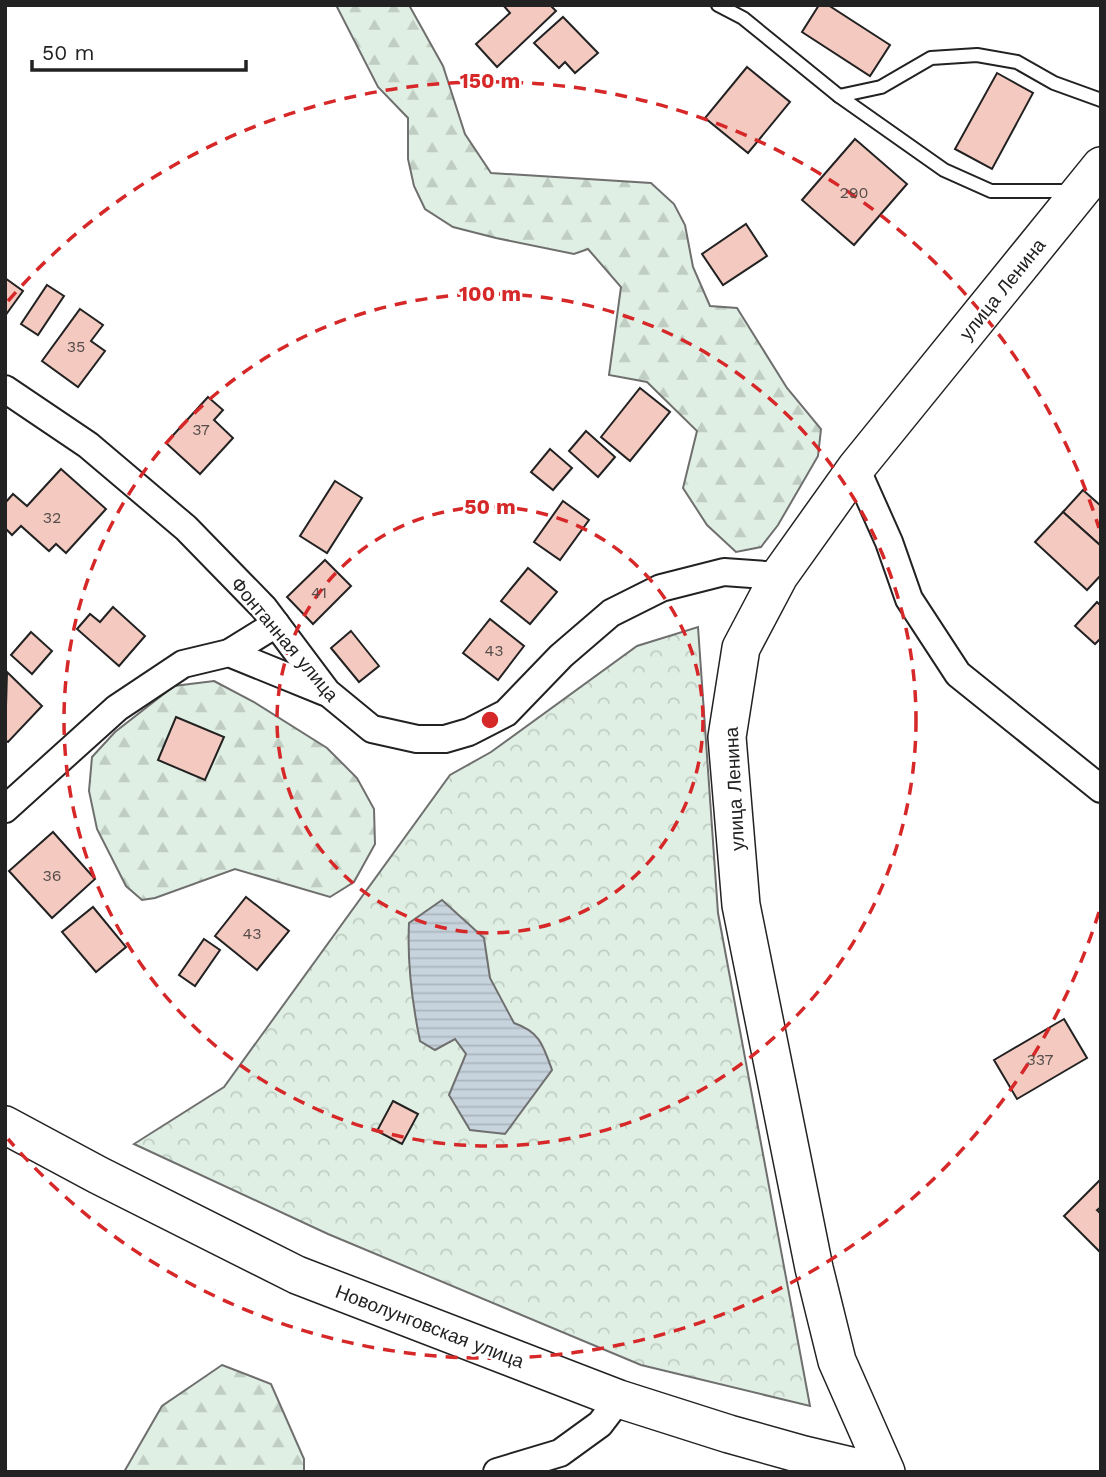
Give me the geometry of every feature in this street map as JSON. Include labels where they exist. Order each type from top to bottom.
[{"type":"street","name":"улица Ленина","points":[[886,1472],[837,1361],[814,1268],[741,905],[727,737],[741,648],[779,576],[856,468],[1091,178]]},
{"type":"street","name":"Фонтанная улица","points":[[5,389],[88,445],[186,528],[264,608],[327,692],[372,729],[417,740],[445,739],[469,732],[506,713],[561,656],[611,613],[661,588],[724,572],[779,576]]},
{"type":"street","points":[[856,468],[889,542],[909,600],[958,674],[1101,789]]},
{"type":"street","points":[[5,809],[117,708],[183,664],[229,653],[276,624]]},
{"type":"street","points":[[229,653],[327,692]]},
{"type":"street","name":"Новолунговская улица","points":[[5,1125],[297,1275],[619,1399],[729,1434],[876,1472]]},
{"type":"street","points":[[497,1472],[560,1453],[600,1424],[619,1399]]},
{"type":"lane","points":[[718,5],[743,19],[839,96],[944,170],[990,191],[1091,178]]},
{"type":"lane","points":[[839,96],[881,87],[931,58],[977,55],[1017,62],[1054,83],[1101,100]]},
{"type":"green space","points":[[336,5],[409,5],[443,66],[465,134],[491,173],[651,183],[674,204],[685,225],[693,267],[710,306],[737,308],[787,388],[821,429],[818,456],[778,525],[761,547],[736,552],[707,525],[683,488],[697,431],[647,382],[609,375],[621,287],[588,249],[574,254],[496,238],[453,227],[425,209],[414,186],[408,159],[408,118],[378,87]]},
{"type":"green space","points":[[698,627],[718,913],[810,1406],[641,1365],[328,1234],[134,1144],[224,1087],[450,775],[491,752],[637,646]]},
{"type":"green space","points":[[214,681],[254,702],[327,748],[357,778],[374,809],[375,844],[354,882],[330,897],[235,869],[155,898],[142,900],[126,886],[97,829],[89,791],[92,757],[115,732],[174,686]]},
{"type":"green space","points":[[222,1365],[271,1384],[304,1459],[304,1472],[124,1472],[162,1406]]},
{"type":"shaded area","points":[[442,900],[484,938],[490,978],[514,1023],[530,1031],[539,1040],[552,1070],[505,1134],[470,1130],[449,1095],[466,1054],[455,1039],[435,1050],[420,1041],[411,982],[409,923]]},
{"type":"building","points":[[503,5],[550,5],[556,11],[497,67],[476,44],[510,13]]},
{"type":"building","points":[[819,5],[828,5],[890,45],[870,76],[802,32]]},
{"type":"building","points":[[563,17],[598,53],[575,73],[565,62],[559,68],[534,43]]},
{"type":"building","points":[[747,67],[790,102],[748,153],[705,118]]},
{"type":"building","points":[[997,73],[1033,93],[992,169],[955,149]]},
{"type":"building","points":[[855,139],[907,184],[854,245],[802,200]]},
{"type":"building","points":[[746,224],[767,256],[723,285],[702,254]]},
{"type":"building","points":[[5,278],[23,291],[5,316]]},
{"type":"building","points":[[47,285],[64,296],[38,335],[21,324]]},
{"type":"building","points":[[80,309],[103,325],[91,341],[105,351],[78,387],[42,361]]},
{"type":"building","points":[[640,388],[670,412],[630,461],[601,437]]},
{"type":"building","points":[[208,397],[223,410],[214,420],[233,438],[200,474],[166,443]]},
{"type":"building","points":[[586,431],[615,457],[598,477],[569,451]]},
{"type":"building","points":[[550,449],[572,468],[553,490],[531,472]]},
{"type":"building","points":[[61,469],[106,509],[66,553],[56,544],[49,551],[21,526],[12,535],[5,528],[5,503],[13,494],[27,506]]},
{"type":"building","points":[[335,481],[362,498],[327,553],[300,536]]},
{"type":"building","points":[[1083,490],[1101,506],[1101,546],[1063,512]]},
{"type":"building","points":[[563,501],[589,520],[560,560],[534,542]]},
{"type":"building","points":[[1063,512],[1101,546],[1101,575],[1087,590],[1035,542]]},
{"type":"building","points":[[325,560],[351,586],[313,624],[287,597]]},
{"type":"building","points":[[528,568],[557,592],[530,624],[501,601]]},
{"type":"building","points":[[1097,602],[1101,606],[1101,638],[1095,644],[1075,626]]},
{"type":"building","points":[[113,607],[145,636],[119,666],[77,629],[90,614],[100,622]]},
{"type":"building","points":[[490,619],[524,646],[498,680],[463,653]]},
{"type":"building","points":[[351,631],[379,666],[359,682],[331,648]]},
{"type":"building","points":[[31,632],[52,651],[32,674],[11,655]]},
{"type":"building","points":[[7,672],[42,706],[8,742],[5,740]]},
{"type":"building","points":[[176,717],[224,737],[205,780],[158,760]]},
{"type":"building","points":[[53,832],[95,879],[52,918],[9,871]]},
{"type":"building","points":[[246,897],[289,931],[257,970],[215,936]]},
{"type":"building","points":[[93,907],[126,947],[96,972],[62,932]]},
{"type":"building","points":[[204,939],[220,950],[195,986],[179,975]]},
{"type":"building","points":[[1064,1019],[1087,1058],[1017,1099],[994,1060]]},
{"type":"building","points":[[393,1101],[418,1114],[402,1144],[377,1131]]},
{"type":"building","points":[[1101,1179],[1101,1207],[1097,1210],[1101,1214],[1101,1253],[1064,1216]]}]
